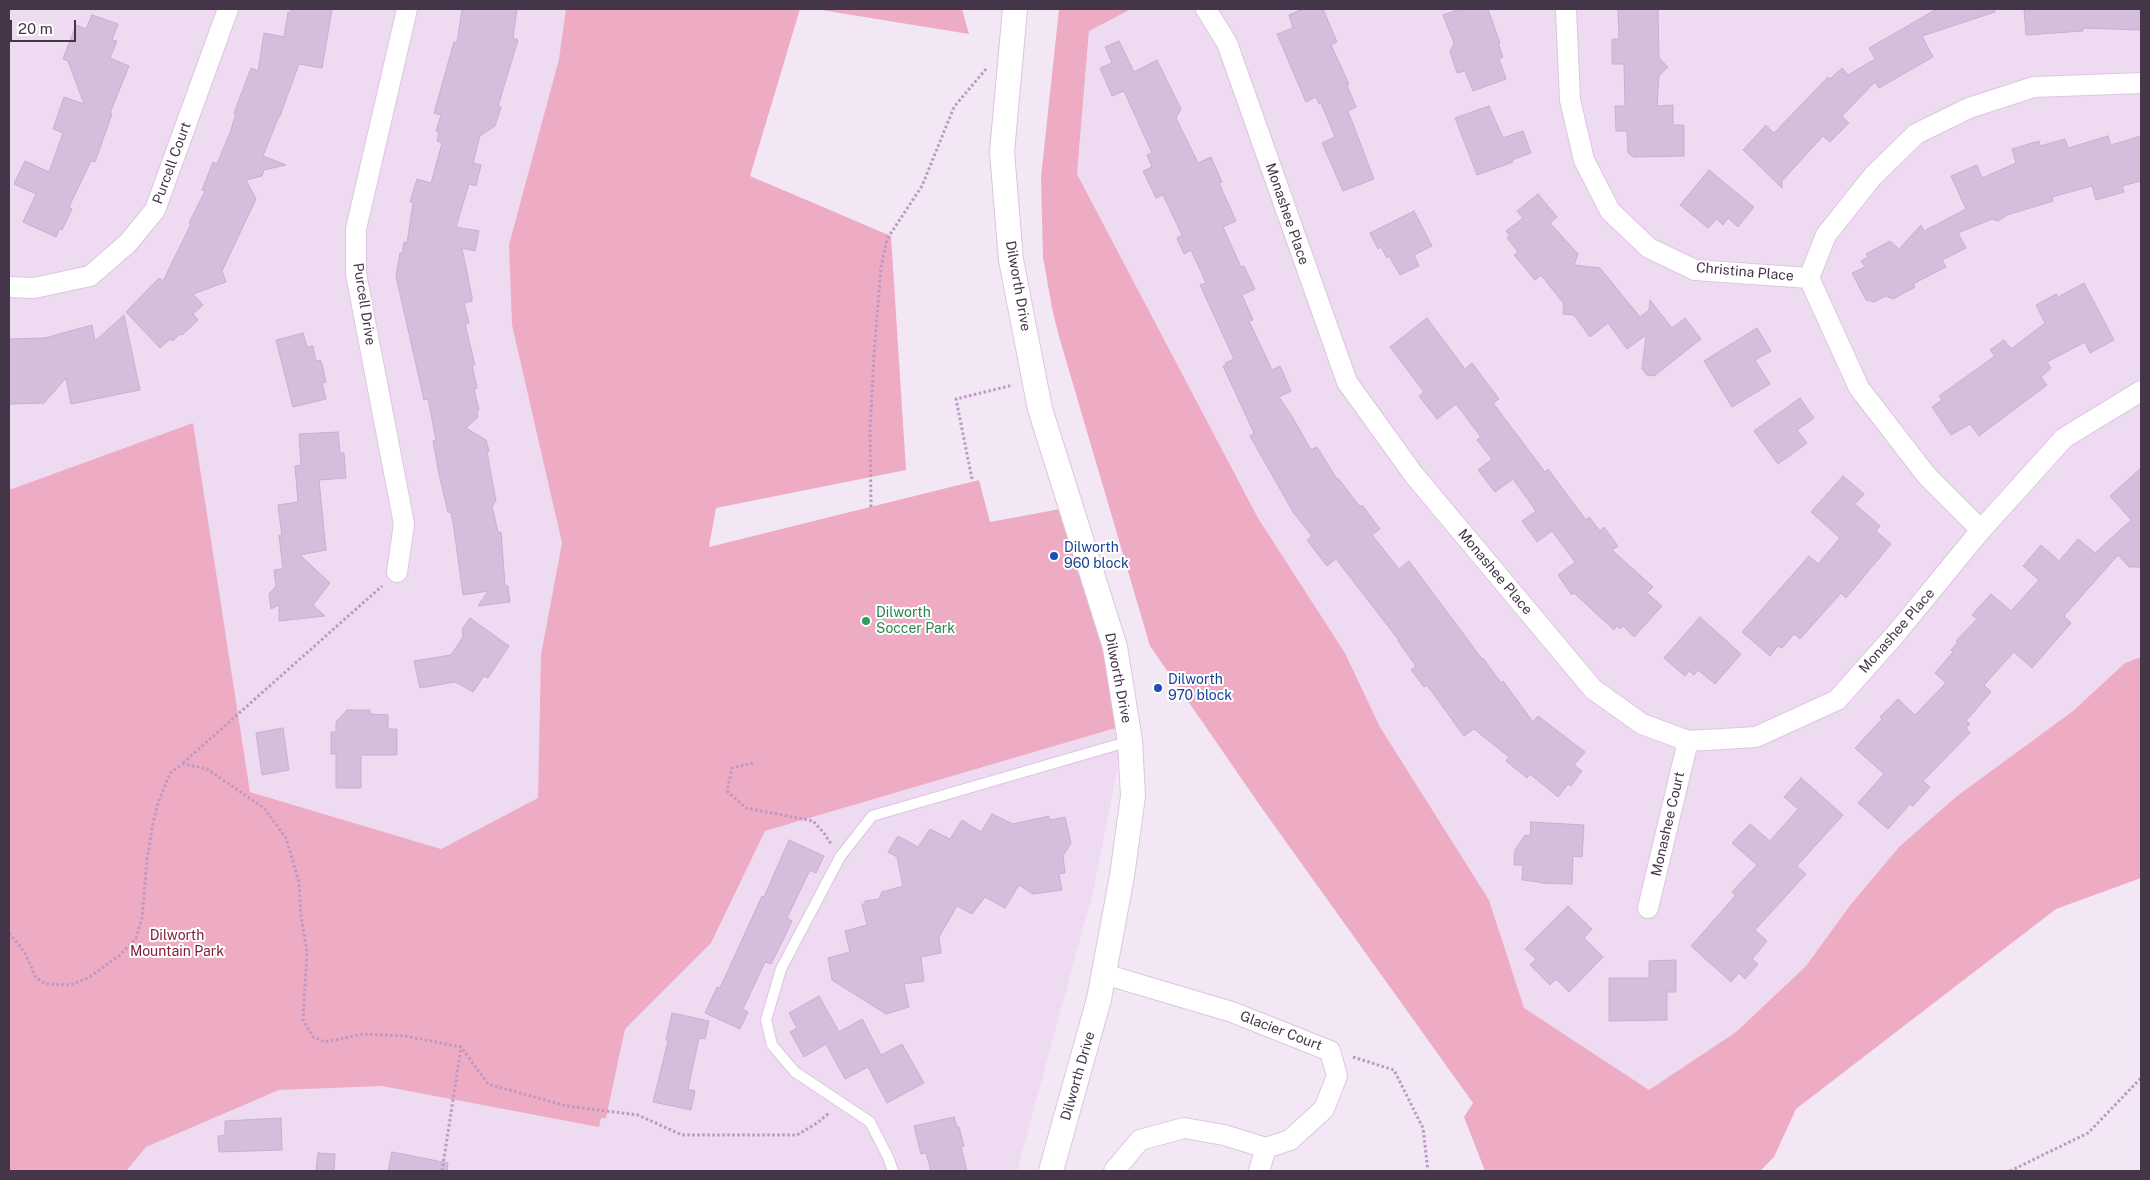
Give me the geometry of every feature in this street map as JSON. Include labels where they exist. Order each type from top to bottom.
[{"type":"street","name":"Purcell Court","points":[[9,287],[34,288],[90,276],[128,243],[155,210],[228,9]]},
{"type":"street","name":"Purcell Drive","points":[[397,572],[404,524],[356,274],[356,229],[407,9]]},
{"type":"street","name":"Dilworth Drive","points":[[1015,9],[1002,152],[1011,260],[1040,410],[1115,646],[1130,742],[1133,796],[1122,876],[1099,1000],[1051,1171]]},
{"type":"street","name":"Monashee Place","points":[[1206,9],[1226,43],[1347,382],[1414,475],[1593,689],[1642,724],[1688,740],[1756,737],[1837,700],[1894,636],[1981,530],[2064,438],[2141,391]]},
{"type":"street","name":"Christina Place","points":[[1566,9],[1570,100],[1584,160],[1610,211],[1649,248],[1695,270],[1810,278]]},
{"type":"street","points":[[1981,530],[1927,476],[1859,388],[1810,278],[1826,235],[1873,176],[1916,134],[1969,108],[2034,87],[2141,83]]},
{"type":"street","name":"Monashee Court","points":[[1648,908],[1688,740]]},
{"type":"street","name":"Glacier Court","points":[[1104,974],[1232,1012],[1330,1051],[1337,1076],[1324,1109],[1290,1140],[1266,1148]]},
{"type":"street","points":[[1114,1171],[1140,1140],[1184,1128],[1224,1135],[1266,1148],[1259,1171]]},
{"type":"lane","points":[[893,1171],[870,1122],[795,1072],[772,1045],[766,1020],[781,969],[840,857],[872,816],[1130,742]]},
{"type":"path","points":[[871,506],[870,428],[874,354],[881,267],[887,239],[922,186],[954,107],[990,65]]},
{"type":"path","points":[[972,479],[956,399],[1035,379]]},
{"type":"path","points":[[9,933],[25,953],[36,978],[46,984],[70,985],[88,978],[120,955],[136,938],[142,918],[146,859],[158,804],[170,773],[183,764],[397,572]]},
{"type":"path","points":[[752,763],[732,768],[728,791],[746,808],[813,821],[824,832],[840,857]]},
{"type":"path","points":[[183,764],[207,769],[264,808],[286,838],[299,882],[301,916],[307,952],[303,1020],[313,1037],[325,1042],[363,1034],[405,1036],[461,1047],[488,1084],[567,1106],[638,1115],[682,1134],[797,1135],[817,1123],[840,1102]]},
{"type":"path","points":[[442,1171],[461,1047]]},
{"type":"path","points":[[1330,1051],[1394,1070],[1423,1128],[1428,1171]]},
{"type":"path","points":[[2010,1171],[2088,1133],[2141,1078]]},
{"type":"shaded area","points":[[9,9],[572,9],[569,535],[545,795],[441,849],[250,792],[193,423],[9,490]]},
{"type":"shaded area","points":[[1120,9],[2141,9],[2141,657],[2125,663],[2073,711],[1957,796],[1900,846],[1851,904],[1807,965],[1736,1032],[1649,1091],[1523,1008],[1489,900],[1380,727],[1345,653],[1258,518],[1077,174],[1090,25]]},
{"type":"shaded area","points":[[1126,725],[1094,888],[1017,1171],[125,1171],[153,1138],[286,1081],[626,1026],[711,942],[765,831]]},
{"type":"green space","name":"Dilworth Mountain Park","points":[[566,9],[800,9],[750,176],[891,236],[906,470],[716,508],[709,547],[979,480],[990,522],[1071,507],[1126,725],[765,831],[711,943],[625,1029],[606,1118],[601,1118],[599,1127],[382,1086],[279,1090],[146,1147],[126,1171],[9,1171],[9,490],[193,423],[250,792],[441,849],[538,798],[541,655],[562,543],[512,325],[509,245],[559,59]]},
{"type":"green space","points":[[815,9],[962,9],[969,34]]},
{"type":"green space","points":[[1059,9],[1131,9],[1089,31],[1077,174],[1258,518],[1345,653],[1380,727],[1489,900],[1524,1008],[1649,1090],[1736,1032],[1806,966],[1851,904],[1900,846],[1957,796],[2073,711],[2125,663],[2141,657],[2141,878],[2056,909],[1796,1109],[1774,1157],[1760,1171],[1485,1171],[1464,1117],[1473,1103],[1261,807],[1150,646],[1058,333],[1043,257],[1041,177]]},
{"type":"building","points":[[291,9],[332,9],[322,68],[299,64],[263,156],[286,165],[264,170],[262,176],[246,180],[256,199],[222,271],[226,282],[193,294],[203,305],[193,314],[198,320],[182,335],[180,334],[173,341],[170,339],[160,348],[126,312],[159,278],[163,281],[205,191],[202,190],[213,162],[217,164],[231,130],[236,113],[234,113],[251,68],[258,71],[264,33],[284,37],[288,12],[291,13]]},
{"type":"building","points":[[462,9],[517,9],[513,38],[518,40],[498,106],[501,107],[495,126],[480,136],[473,163],[481,165],[476,186],[469,184],[456,227],[479,231],[475,251],[462,248],[472,297],[472,301],[464,303],[469,323],[465,324],[475,365],[472,365],[477,388],[474,389],[479,410],[477,412],[478,417],[466,428],[486,440],[489,451],[487,452],[496,501],[492,506],[498,532],[501,532],[505,585],[508,586],[510,602],[478,606],[488,591],[463,595],[454,529],[439,474],[433,441],[436,440],[428,399],[424,400],[396,276],[400,253],[402,254],[404,242],[407,243],[413,203],[410,202],[417,179],[431,183],[442,143],[437,141],[439,132],[436,131],[441,115],[434,113],[454,42],[457,43]]},
{"type":"building","points":[[1303,9],[1323,9],[1337,42],[1331,45],[1349,84],[1347,85],[1356,107],[1348,111],[1374,179],[1343,191],[1322,143],[1335,137],[1321,103],[1319,104],[1316,97],[1306,102],[1277,34],[1293,28],[1289,15]]},
{"type":"building","points":[[1460,9],[1488,9],[1500,43],[1498,43],[1503,57],[1499,59],[1506,79],[1473,91],[1465,71],[1457,73],[1450,52],[1454,43],[1443,15]]},
{"type":"building","points":[[1618,9],[1658,9],[1659,58],[1668,67],[1659,76],[1657,106],[1673,105],[1673,125],[1684,125],[1684,156],[1634,157],[1628,153],[1627,131],[1616,131],[1615,106],[1625,106],[1624,64],[1612,64],[1612,39],[1619,39]]},
{"type":"building","points":[[1937,9],[1994,9],[1995,12],[1922,36],[1933,57],[1879,88],[1875,82],[1842,116],[1849,123],[1830,142],[1823,136],[1782,181],[1782,188],[1743,150],[1766,125],[1774,133],[1828,77],[1830,79],[1842,68],[1848,75],[1875,59],[1869,48]]},
{"type":"building","points":[[2024,9],[2141,9],[2141,30],[2083,28],[2083,31],[2026,35]]},
{"type":"building","points":[[92,15],[118,24],[112,40],[117,41],[110,58],[129,66],[110,113],[112,114],[95,162],[91,161],[69,207],[72,209],[62,230],[60,228],[56,237],[23,222],[36,194],[14,184],[25,161],[49,172],[63,133],[53,129],[64,97],[84,104],[68,61],[63,59],[76,25],[86,29]]},
{"type":"building","points":[[1119,41],[1134,72],[1157,60],[1181,109],[1176,118],[1198,163],[1211,157],[1222,182],[1219,183],[1236,221],[1223,227],[1241,267],[1244,266],[1255,289],[1242,295],[1253,320],[1249,321],[1272,370],[1280,366],[1291,391],[1279,397],[1311,450],[1317,447],[1337,479],[1360,507],[1362,505],[1380,529],[1372,535],[1399,569],[1409,561],[1482,659],[1501,683],[1503,681],[1533,722],[1538,716],[1585,752],[1574,765],[1582,771],[1571,786],[1568,784],[1558,797],[1530,774],[1527,778],[1506,761],[1509,757],[1474,729],[1464,736],[1427,685],[1424,687],[1411,670],[1416,666],[1398,639],[1336,559],[1327,566],[1307,540],[1312,536],[1293,512],[1250,436],[1254,433],[1223,366],[1234,359],[1200,285],[1206,283],[1191,250],[1184,254],[1177,238],[1182,235],[1163,195],[1156,198],[1143,171],[1152,167],[1147,155],[1152,153],[1124,91],[1112,96],[1100,68],[1112,63],[1105,47]]},
{"type":"building","points":[[1489,106],[1503,138],[1523,131],[1531,153],[1512,160],[1513,162],[1477,175],[1455,118]]},
{"type":"building","points":[[2108,136],[2111,145],[2141,136],[2141,181],[2122,186],[2124,192],[2096,200],[2092,186],[2052,197],[2053,201],[2007,215],[1998,221],[1992,219],[1958,233],[1966,248],[1942,260],[1946,267],[1913,284],[1915,287],[1893,299],[1886,296],[1874,302],[1866,300],[1852,273],[1865,267],[1861,261],[1868,257],[1866,254],[1890,241],[1899,249],[1921,225],[1924,231],[1966,209],[1951,176],[1977,165],[1982,178],[2016,163],[2012,149],[2039,141],[2040,146],[2065,139],[2068,148]]},
{"type":"building","points":[[1709,170],[1754,207],[1738,227],[1728,218],[1723,225],[1717,219],[1708,228],[1680,205]]},
{"type":"building","points":[[1538,194],[1557,217],[1550,223],[1578,254],[1574,265],[1600,268],[1640,317],[1649,310],[1650,300],[1672,328],[1685,318],[1701,339],[1654,376],[1647,375],[1642,369],[1646,335],[1627,349],[1608,323],[1590,337],[1574,315],[1563,314],[1564,304],[1541,275],[1535,280],[1514,255],[1518,252],[1507,238],[1510,236],[1506,231],[1523,218],[1517,211]]},
{"type":"building","points":[[1414,211],[1432,246],[1414,255],[1419,266],[1400,275],[1389,256],[1387,258],[1381,247],[1378,249],[1370,233]]},
{"type":"building","points":[[2084,283],[2114,340],[2090,353],[2085,342],[2047,362],[2051,368],[2041,377],[2047,385],[1979,436],[1970,424],[1951,435],[1932,407],[1942,400],[1939,396],[1995,356],[1990,350],[2004,340],[2011,349],[2045,323],[2036,305],[2056,294],[2058,297]]},
{"type":"building","points":[[124,315],[140,390],[71,404],[66,378],[44,403],[9,404],[9,339],[45,338],[92,325],[95,341]]},
{"type":"building","points":[[1427,318],[1465,369],[1472,363],[1499,399],[1493,403],[1545,472],[1548,469],[1586,520],[1589,517],[1600,531],[1604,527],[1618,546],[1612,550],[1653,587],[1647,593],[1662,606],[1634,637],[1623,626],[1620,629],[1617,626],[1614,630],[1574,593],[1572,595],[1558,575],[1575,562],[1552,531],[1537,542],[1522,521],[1536,511],[1513,479],[1495,492],[1478,470],[1492,459],[1477,440],[1481,437],[1456,404],[1437,419],[1419,396],[1424,392],[1390,347]]},
{"type":"building","points":[[1757,328],[1771,351],[1755,360],[1770,384],[1732,407],[1704,361]]},
{"type":"building","points":[[303,333],[307,347],[313,346],[316,361],[320,360],[322,364],[326,382],[322,383],[326,399],[293,407],[276,340]]},
{"type":"building","points":[[1800,398],[1814,418],[1797,430],[1807,443],[1778,464],[1754,431]]},
{"type":"building","points":[[338,432],[340,453],[344,453],[346,478],[319,480],[326,550],[300,555],[330,583],[313,605],[325,616],[279,621],[279,605],[271,609],[269,594],[276,586],[274,570],[283,569],[278,505],[298,502],[295,466],[301,465],[299,434]]},
{"type":"building","points":[[2141,468],[2141,567],[2129,567],[2118,555],[2064,616],[2071,623],[2032,668],[2014,652],[1984,685],[1991,692],[1966,721],[1970,724],[1966,728],[1970,733],[1923,781],[1930,787],[1913,806],[1910,804],[1888,829],[1858,803],[1884,774],[1855,748],[1882,719],[1880,717],[1898,699],[1915,715],[1946,683],[1935,673],[1953,652],[1951,650],[1958,642],[1956,641],[1977,619],[1972,615],[1991,594],[2011,611],[2039,580],[2023,566],[2041,545],[2059,561],[2078,539],[2095,553],[2131,520],[2110,496]]},
{"type":"building","points":[[1843,476],[1864,494],[1855,504],[1880,526],[1876,531],[1891,544],[1846,598],[1841,593],[1800,639],[1794,634],[1782,648],[1778,646],[1770,656],[1742,632],[1809,556],[1818,564],[1840,538],[1811,512]]},
{"type":"building","points":[[1700,617],[1741,654],[1715,684],[1698,670],[1694,675],[1689,671],[1685,676],[1664,658]]},
{"type":"building","points":[[470,618],[509,646],[488,678],[484,676],[473,692],[455,682],[420,688],[414,661],[451,655],[463,637],[462,629]]},
{"type":"building","points":[[347,710],[370,710],[370,714],[388,715],[388,729],[397,729],[397,755],[361,755],[361,788],[336,788],[336,754],[331,754],[331,732],[336,732],[336,722]]},
{"type":"building","points":[[283,728],[289,770],[262,775],[256,733]]},
{"type":"building","points":[[1801,778],[1843,815],[1797,866],[1806,874],[1755,930],[1767,941],[1752,959],[1758,964],[1745,979],[1739,973],[1731,982],[1691,946],[1736,895],[1732,892],[1757,865],[1732,843],[1750,824],[1770,841],[1798,809],[1784,797]]},
{"type":"building","points":[[992,814],[1013,824],[1049,816],[1050,820],[1065,817],[1071,843],[1063,856],[1065,873],[1059,874],[1062,890],[1033,894],[1019,885],[1005,908],[985,897],[972,914],[957,906],[939,937],[941,953],[921,957],[924,981],[904,984],[909,1007],[886,1014],[832,980],[828,958],[850,952],[845,931],[867,925],[862,904],[865,904],[865,901],[879,899],[882,892],[903,886],[897,857],[888,852],[898,836],[918,847],[930,829],[950,839],[962,820],[981,832]]},
{"type":"building","points":[[1531,822],[1584,825],[1582,857],[1573,856],[1572,884],[1540,883],[1522,880],[1523,865],[1514,865],[1515,850],[1525,835],[1530,836]]},
{"type":"building","points":[[789,840],[824,856],[816,873],[810,870],[787,918],[792,921],[771,964],[765,962],[743,1009],[748,1012],[740,1029],[705,1013],[717,987],[720,988]]},
{"type":"building","points":[[1568,906],[1592,929],[1584,938],[1603,957],[1569,992],[1556,979],[1550,985],[1530,965],[1536,959],[1525,949]]},
{"type":"building","points":[[1676,960],[1676,992],[1667,992],[1667,1020],[1609,1021],[1609,978],[1649,978],[1649,961]]},
{"type":"building","points":[[819,996],[839,1032],[862,1019],[881,1055],[902,1044],[924,1083],[887,1103],[868,1067],[845,1079],[826,1044],[804,1057],[790,1032],[797,1028],[789,1013]]},
{"type":"building","points":[[672,1013],[709,1021],[705,1039],[699,1038],[688,1089],[695,1091],[691,1110],[653,1102],[668,1041],[666,1040]]},
{"type":"building","points":[[954,1117],[964,1146],[961,1147],[967,1171],[931,1171],[926,1153],[921,1154],[914,1126]]},
{"type":"building","points":[[281,1118],[282,1150],[219,1152],[218,1136],[225,1135],[225,1121]]},
{"type":"building","points":[[392,1152],[448,1163],[447,1171],[388,1171]]},
{"type":"building","points":[[318,1153],[335,1154],[334,1171],[316,1171]]},
{"type":"place","name":"Dilworth 960 block","points":[[1054,556]]},
{"type":"place","name":"Dilworth Soccer Park","points":[[866,621]]},
{"type":"place","name":"Dilworth 970 block","points":[[1158,688]]}]
